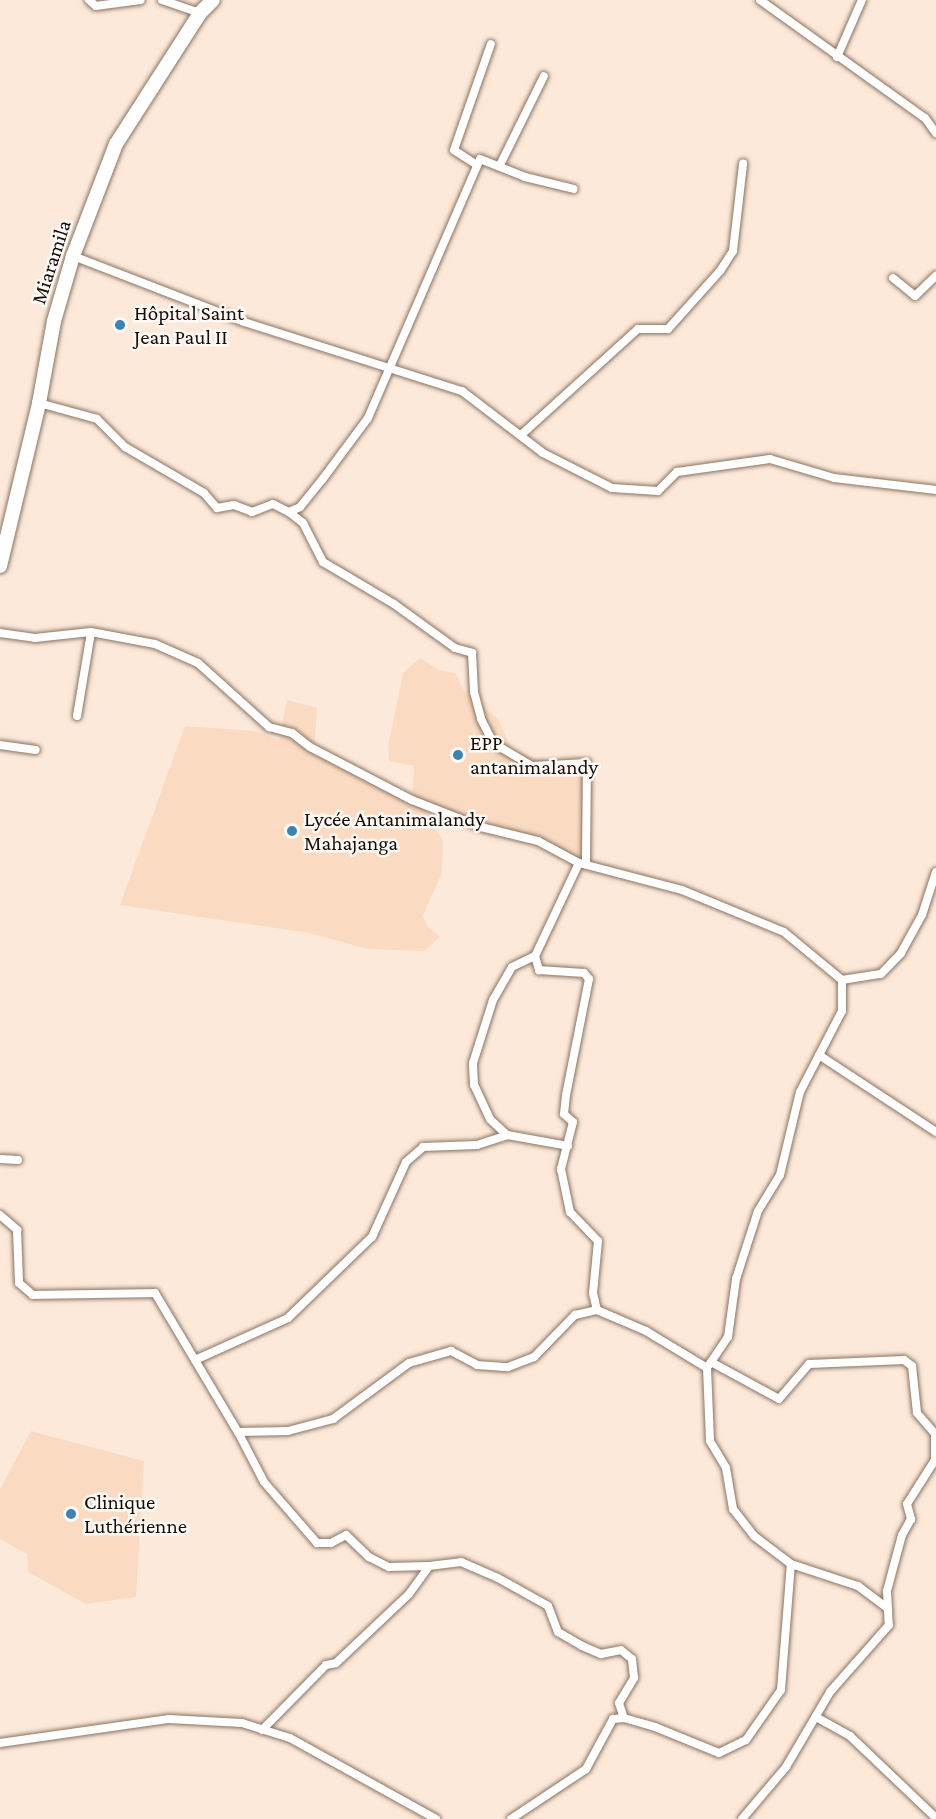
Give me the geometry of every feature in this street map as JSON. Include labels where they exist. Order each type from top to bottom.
[{"type":"main road","name":"Miaramila","points":[[0,566],[39,403],[54,321],[73,256],[116,144],[200,13],[213,0]]},
{"type":"street","points":[[89,0],[96,6],[141,0]]},
{"type":"street","points":[[162,0],[200,13]]},
{"type":"street","points":[[760,0],[925,118],[936,133]]},
{"type":"street","points":[[837,57],[862,0]]},
{"type":"street","points":[[477,165],[454,150],[491,44]]},
{"type":"street","points":[[500,165],[544,76]]},
{"type":"street","points":[[289,513],[300,507],[368,418],[480,159],[500,165],[525,177],[574,189]]},
{"type":"street","points":[[521,435],[638,329],[668,329],[720,271],[733,252],[743,164]]},
{"type":"street","points":[[73,256],[244,322],[462,391],[543,453],[612,488],[658,491],[677,472],[770,459],[869,485],[936,490]]},
{"type":"street","points":[[893,278],[915,296],[936,276]]},
{"type":"street","points":[[39,403],[96,419],[125,447],[204,493],[217,508],[234,505],[252,512],[273,504],[289,513],[303,523],[323,562],[394,604],[455,648],[472,653],[476,701],[493,743],[532,766],[587,763],[582,863],[535,956],[512,967],[492,1000],[473,1062],[474,1085],[490,1119],[507,1135]]},
{"type":"street","points":[[77,716],[91,632]]},
{"type":"street","points":[[0,633],[35,638],[91,632],[155,644],[198,663],[269,727],[292,733],[310,747],[412,800],[482,827],[538,841],[582,863],[682,890],[784,932],[842,980],[881,974],[901,953],[922,915],[936,872]]},
{"type":"street","points":[[0,746],[36,750]]},
{"type":"street","points":[[535,956],[539,970],[584,972],[589,979],[566,1095],[564,1114],[573,1122],[561,1169],[570,1212],[598,1241],[593,1293],[597,1310]]},
{"type":"street","points":[[842,980],[842,1011],[800,1092],[780,1175],[758,1211],[736,1279],[728,1337],[709,1365],[710,1441],[726,1468],[733,1509],[754,1536],[791,1564],[858,1586],[887,1608]]},
{"type":"street","points":[[819,1055],[936,1132]]},
{"type":"street","points":[[195,1360],[288,1318],[372,1237],[406,1162],[423,1147],[477,1145],[507,1135],[568,1146]]},
{"type":"street","points":[[0,1160],[18,1160]]},
{"type":"street","points":[[0,1215],[17,1230],[19,1283],[33,1295],[155,1293],[238,1432],[264,1482],[316,1543],[331,1543],[346,1535],[369,1557],[388,1567],[460,1563],[498,1578],[548,1606],[558,1632],[601,1654],[621,1650],[632,1659],[634,1678],[619,1703],[624,1718]]},
{"type":"street","points":[[238,1432],[288,1431],[333,1419],[409,1363],[451,1351],[477,1365],[508,1367],[534,1357],[575,1316],[597,1310],[646,1331],[779,1399],[808,1364],[903,1360],[912,1366],[917,1413],[935,1434],[935,1460],[907,1504],[911,1520],[902,1535],[887,1591],[890,1625],[830,1692],[786,1767],[742,1819]]},
{"type":"street","points":[[511,1819],[586,1769],[613,1719],[624,1718],[719,1753],[746,1740],[781,1690],[791,1564]]},
{"type":"street","points":[[262,1730],[326,1665],[336,1663],[409,1594],[429,1566]]},
{"type":"street","points":[[816,1718],[850,1736],[936,1818]]},
{"type":"street","points":[[0,1743],[169,1719],[242,1723],[290,1738],[436,1819]]},
{"type":"shaded area","name":"EPP antanimalandy","points":[[420,658],[439,670],[455,673],[464,691],[498,719],[512,750],[553,765],[573,764],[591,769],[589,827],[579,863],[538,841],[481,827],[412,800],[414,766],[389,761],[388,747],[403,673]]},
{"type":"shaded area","name":"Lycée Antanimalandy Mahajanga","points":[[287,700],[317,708],[314,754],[424,809],[431,819],[443,842],[442,873],[423,915],[427,926],[440,937],[424,951],[368,949],[309,933],[120,905],[185,726],[255,731],[279,740]]},
{"type":"shaded area","name":"Clinique Luthérienne","points":[[31,1431],[144,1461],[136,1597],[86,1604],[28,1572],[27,1554],[0,1539],[0,1489]]},
{"type":"place","name":"Hôpital Saint Jean Paul II","points":[[120,325]]},
{"type":"place","name":"EPP antanimalandy","points":[[458,755]]},
{"type":"place","name":"Lycée Antanimalandy Mahajanga","points":[[292,831]]},
{"type":"place","name":"Clinique Luthérienne","points":[[71,1514]]}]
